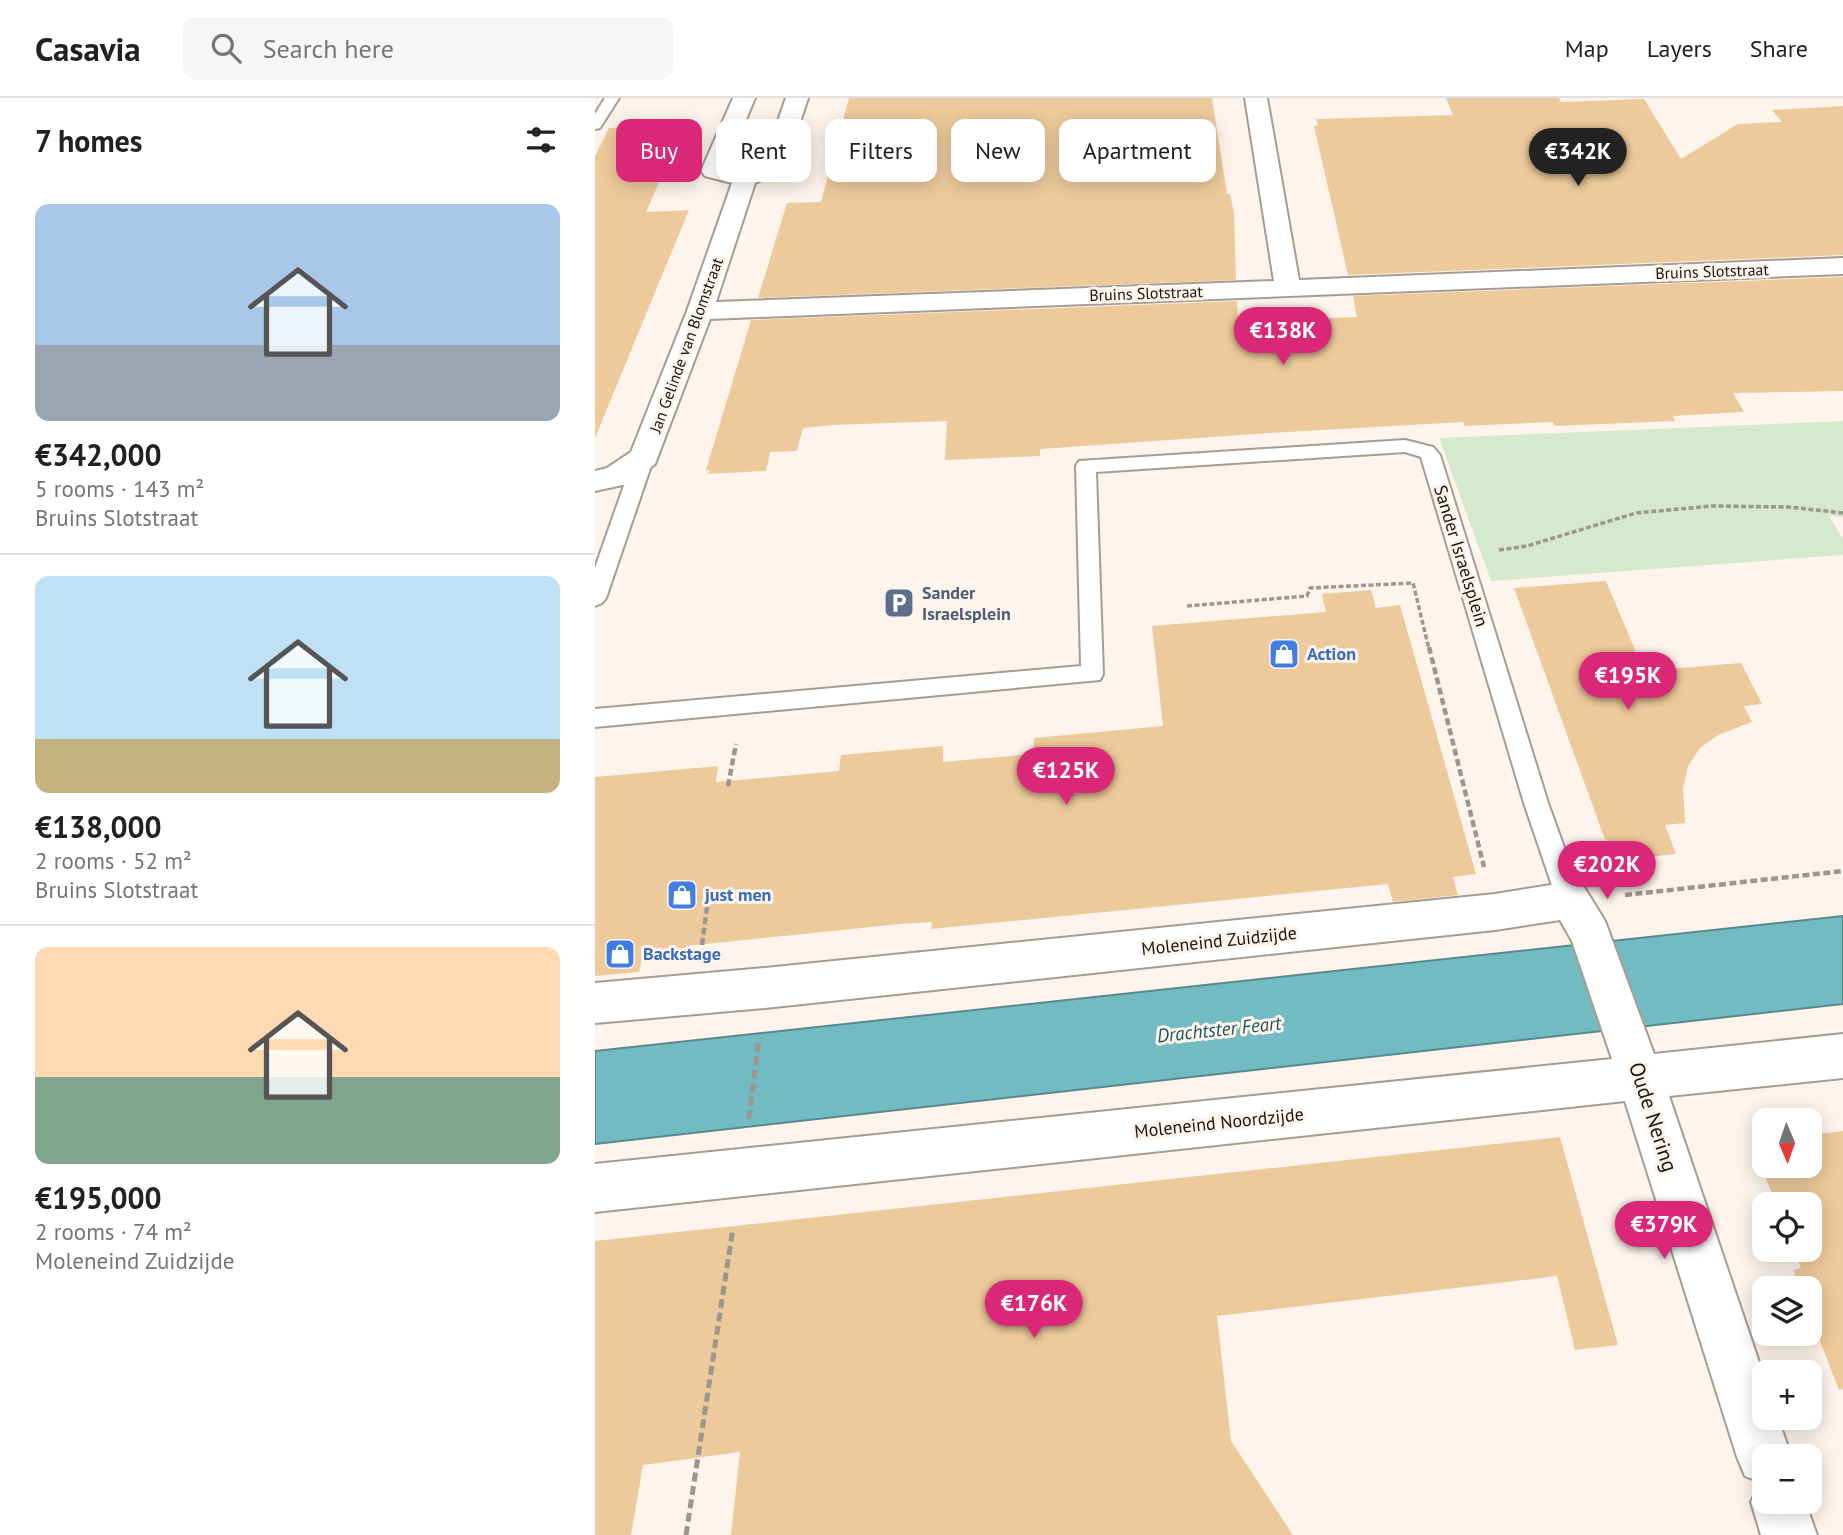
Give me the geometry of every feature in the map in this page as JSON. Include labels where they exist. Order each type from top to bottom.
[{"type":"street","points":[[735,119],[744,98]]},
{"type":"street","points":[[790,119],[797,98]]},
{"type":"street","points":[[1257,98],[1288,288]]},
{"type":"street","name":"Jan Gelinde van Blomstraat","points":[[644,457],[700,311],[744,182]]},
{"type":"street","name":"Bruins Slotstraat","points":[[700,311],[1843,266]]},
{"type":"street","points":[[595,481],[616,477],[644,457]]},
{"type":"street","name":"Moleneind Zuidzijde","points":[[595,1003],[765,988],[1495,912],[1580,917]]},
{"type":"street","name":"Oude Nering","points":[[1580,917],[1635,1060],[1760,1444]]},
{"type":"street","name":"Moleneind Noordzijde","points":[[595,1188],[741,1173],[1635,1060],[1843,1056]]},
{"type":"street","points":[[1782,1514],[1789,1535]]},
{"type":"lane","points":[[595,125],[612,98]]},
{"type":"lane","name":"Sander Israelsplein","points":[[595,718],[1092,674],[1086,466],[1405,446],[1426,451],[1435,469],[1536,803],[1580,917]]},
{"type":"lane","points":[[595,598],[644,457]]},
{"type":"path","points":[[1460,555],[1527,546],[1636,513],[1712,506],[1789,507],[1843,513]]},
{"type":"path","points":[[1187,606],[1307,596],[1310,588],[1413,583],[1495,912]]},
{"type":"path","points":[[1580,917],[1843,871]]},
{"type":"path","points":[[686,1535],[741,1173],[765,988]]},
{"type":"green space","points":[[1843,421],[1843,517],[1829,516],[1843,539],[1843,555],[1491,581],[1439,438]]},
{"type":"water","name":"Drachtster Feart","points":[[1843,916],[1843,1004],[595,1144],[595,1051]]},
{"type":"building","points":[[849,98],[1212,98],[1215,119],[1059,119],[1059,182],[1216,182],[1216,124],[1227,194],[1230,194],[1234,213],[1236,280],[758,298],[787,203],[821,202],[826,182],[937,182],[937,119],[843,119]]},
{"type":"building","points":[[1446,98],[1559,98],[1561,102],[1644,99],[1681,159],[1738,124],[1782,122],[1772,110],[1843,106],[1843,255],[1348,275],[1314,126],[1318,126],[1316,119],[1453,115]]},
{"type":"building","points":[[609,128],[616,128],[616,182],[659,182],[646,212],[689,210],[595,438],[595,156]]},
{"type":"building","points":[[1843,277],[1843,391],[1733,393],[1744,412],[1673,416],[1675,421],[1555,426],[1553,422],[1464,426],[1463,422],[1269,433],[1040,449],[1040,456],[945,460],[947,421],[832,425],[803,428],[797,451],[770,452],[766,471],[708,474],[710,470],[706,470],[751,320],[1237,301],[1238,321],[1357,317],[1353,296]]},
{"type":"building","points":[[1606,581],[1644,671],[1741,663],[1762,704],[1744,706],[1752,722],[1718,735],[1700,748],[1688,766],[1683,788],[1685,823],[1665,825],[1676,854],[1644,857],[1629,855],[1614,848],[1604,837],[1514,588]]},
{"type":"building","points":[[1371,590],[1376,608],[1400,605],[1476,874],[1453,877],[1458,895],[1393,902],[1388,884],[931,929],[932,922],[900,924],[686,946],[684,954],[642,959],[639,972],[595,976],[595,777],[718,766],[716,782],[839,771],[841,755],[943,746],[943,762],[1033,754],[1034,738],[1163,726],[1152,626],[1326,612],[1322,594]]},
{"type":"building","points":[[1843,1131],[1843,1389],[1839,1390],[1822,1346],[1822,1276],[1795,1276],[1793,1270],[1801,1268],[1798,1262],[1822,1262],[1822,1192],[1771,1192],[1766,1178],[1822,1178],[1822,1133]]},
{"type":"building","points":[[1560,1137],[1618,1345],[1575,1350],[1557,1276],[1217,1316],[1231,1441],[1293,1535],[731,1535],[740,1452],[643,1465],[631,1535],[595,1535],[595,1241]]},
{"type":"place","name":"Sander Israelsplein","points":[[899,603]]},
{"type":"place","name":"Action","points":[[1284,654]]},
{"type":"place","name":"just men","points":[[682,895]]},
{"type":"place","name":"Backstage","points":[[620,954]]}]
